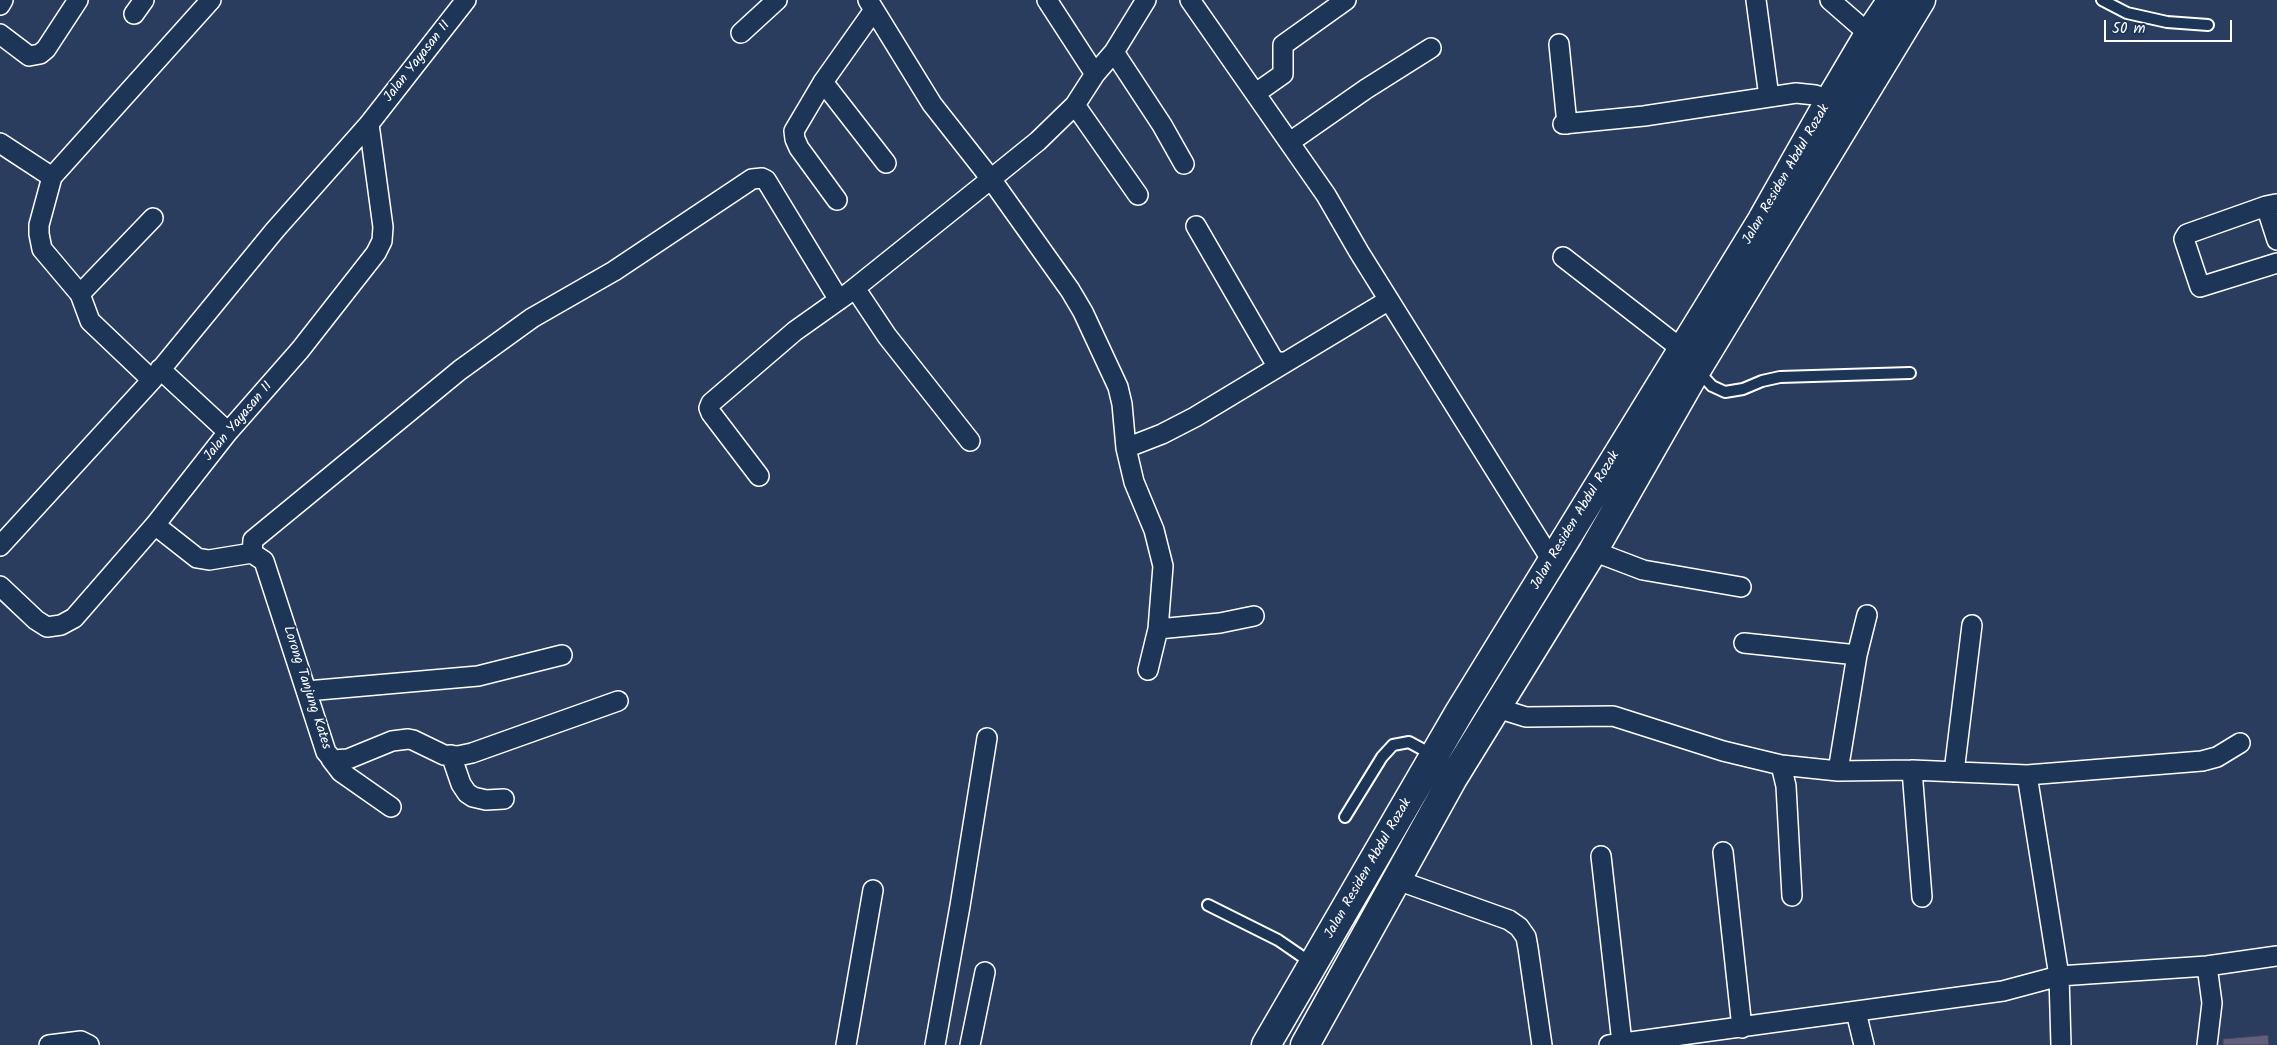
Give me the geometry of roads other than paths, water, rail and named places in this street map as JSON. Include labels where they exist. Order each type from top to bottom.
[{"type":"highway","name":"Jalan Residen Abdul Rozak","points":[[1305,1045],[1453,778],[1593,551],[1762,220],[1869,34],[1892,0]]},
{"type":"highway","name":"Jalan Residen Abdul Rozak","points":[[1266,1045],[1434,756],[1552,561],[1689,360],[1921,0]]},
{"type":"street","points":[[0,5],[3,0]]},
{"type":"street","points":[[0,34],[29,56],[40,54],[78,0]]},
{"type":"street","points":[[211,0],[52,177],[39,225],[40,242],[45,255],[80,294],[90,321],[228,432]]},
{"type":"street","name":"Jalan Yayasan II","points":[[0,546],[156,375],[275,230],[369,124],[466,0]]},
{"type":"street","points":[[741,33],[777,0]]},
{"type":"street","points":[[1047,0],[1094,74]]},
{"type":"street","points":[[759,476],[711,413],[709,405],[795,331],[846,295],[1038,141],[1075,105],[1094,74],[1114,52],[1146,0]]},
{"type":"street","points":[[1190,0],[1326,194],[1389,300],[1552,561]]},
{"type":"street","points":[[1256,93],[1283,74],[1283,45],[1346,0]]},
{"type":"street","points":[[1756,0],[1769,97]]},
{"type":"street","points":[[1830,0],[1869,34]]},
{"type":"street","points":[[837,200],[799,148],[794,135],[796,125],[871,5],[912,76],[1054,265],[1083,312],[1118,386],[1122,404],[1126,448],[1134,482],[1160,550],[1163,566],[1158,629],[1148,670]]},
{"type":"street","points":[[1558,44],[1565,124],[1644,116],[1796,93],[1815,95],[1830,100]]},
{"type":"street","points":[[1290,142],[1366,88],[1431,48]]},
{"type":"street","points":[[1114,52],[1162,125],[1184,164]]},
{"type":"street","points":[[823,82],[886,163]]},
{"type":"street","points":[[1075,105],[1138,195]]},
{"type":"street","name":"Jalan Yayasan II","points":[[0,586],[36,620],[50,628],[61,626],[74,618],[155,525],[228,432],[300,350],[379,248],[383,227],[369,124]]},
{"type":"street","points":[[0,143],[52,177]]},
{"type":"street","points":[[155,525],[191,554],[202,559],[252,553],[253,540],[460,370],[532,318],[614,271],[752,179],[762,178],[766,180],[846,295],[887,336],[970,441]]},
{"type":"street","points":[[2277,240],[2271,205],[2187,234],[2184,239],[2200,287],[2277,263]]},
{"type":"street","points":[[80,294],[153,218]]},
{"type":"street","points":[[1196,226],[1273,359],[1276,362],[1282,362]]},
{"type":"street","points":[[1563,257],[1689,360]]},
{"type":"street","points":[[1126,448],[1162,434],[1195,417],[1232,396],[1282,362],[1389,300]]},
{"type":"street","points":[[1593,551],[1644,570],[1741,587]]},
{"type":"street","name":"Lorong Tanjung Kates","points":[[252,553],[261,558],[267,566],[326,752],[331,759],[339,761],[392,741],[408,739],[414,740],[436,752],[451,755],[472,753],[618,701]]},
{"type":"street","points":[[1838,771],[1857,654],[1867,615]]},
{"type":"street","points":[[1158,629],[1220,623],[1254,616]]},
{"type":"street","points":[[1954,772],[1972,625]]},
{"type":"street","points":[[1744,643],[1857,654]]},
{"type":"street","points":[[307,691],[478,676],[562,655]]},
{"type":"street","points":[[1497,708],[1526,717],[1622,718],[1723,751],[1781,765],[1838,771],[1912,770],[2027,775],[2202,761],[2217,757],[2240,744]]},
{"type":"street","points":[[935,1045],[960,906],[986,738]]},
{"type":"street","points":[[451,755],[461,784],[467,793],[473,797],[486,800],[504,799]]},
{"type":"street","points":[[331,759],[341,772],[391,808]]},
{"type":"street","points":[[1781,765],[1786,786],[1792,896]]},
{"type":"street","points":[[1912,770],[1922,897]]},
{"type":"street","points":[[2027,775],[2059,976],[2061,1045]]},
{"type":"street","points":[[1723,852],[1742,1028]]},
{"type":"street","points":[[1601,856],[1615,1044],[2003,991],[2059,976],[2207,966],[2277,956]]},
{"type":"street","points":[[1397,880],[1509,920],[1519,927],[1526,938],[1528,948],[1542,1045]]},
{"type":"street","points":[[846,1045],[873,890]]},
{"type":"street","points":[[2207,966],[2212,1003],[2207,1045]]},
{"type":"street","points":[[970,1045],[985,972]]},
{"type":"street","points":[[1856,1012],[1864,1045]]},
{"type":"street","points":[[49,1045],[81,1041],[89,1045]]},
{"type":"lane","points":[[2102,0],[2127,13],[2167,22],[2208,26]]},
{"type":"lane","points":[[1689,360],[1712,386],[1725,392],[1743,389],[1762,381],[1780,377],[1910,373]]},
{"type":"lane","points":[[1346,817],[1382,757],[1393,745],[1409,742],[1434,756]]},
{"type":"lane","points":[[1208,905],[1278,940],[1314,964]]}]
